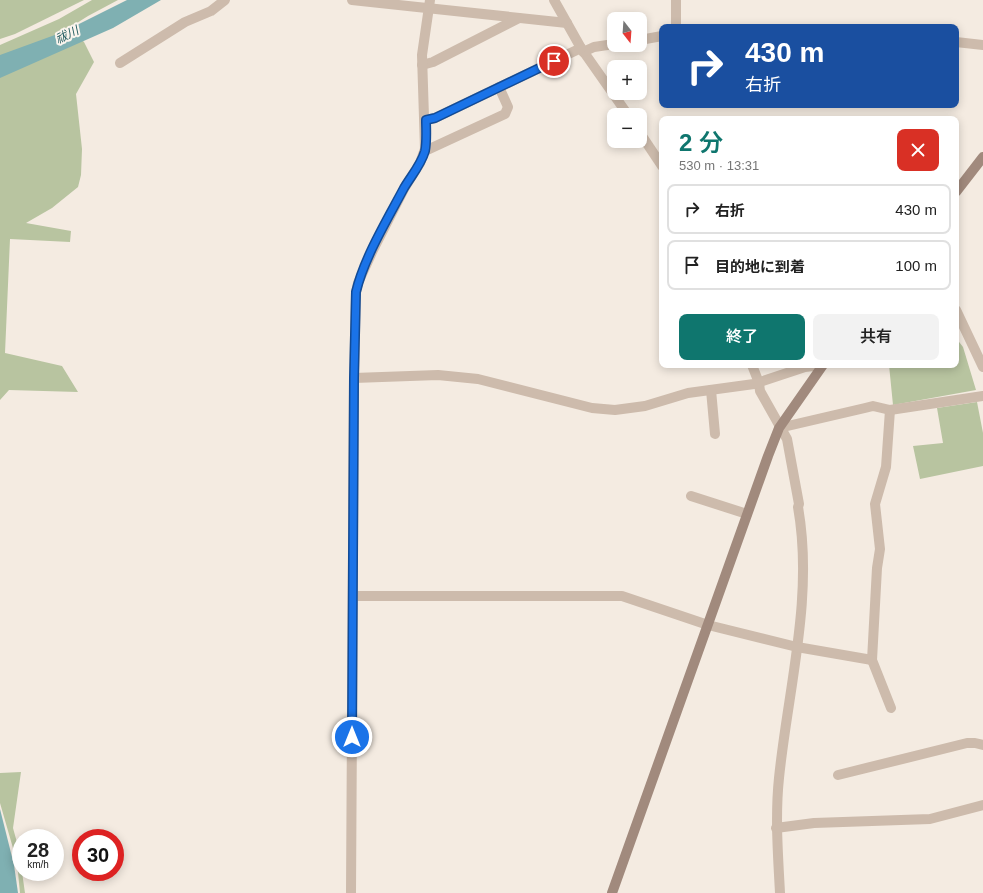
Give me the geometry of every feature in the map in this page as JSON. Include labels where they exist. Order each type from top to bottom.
[{"type":"street","points":[[120,63],[185,22],[211,10],[224,0]]},
{"type":"street","points":[[352,0],[429,4],[519,18],[567,23]]},
{"type":"street","points":[[554,0],[582,50],[623,108]]},
{"type":"street","points":[[676,0],[676,24]]},
{"type":"street","points":[[352,893],[354,378],[356,292],[358,283],[373,250],[405,187],[420,164],[425,151],[426,120],[422,65],[429,4]]},
{"type":"street","points":[[422,65],[433,62],[519,18]]},
{"type":"street","points":[[647,39],[659,37]]},
{"type":"street","points":[[959,42],[983,45]]},
{"type":"street","points":[[426,120],[435,118],[582,50],[607,45]]},
{"type":"street","points":[[425,151],[506,114],[508,107],[499,88]]},
{"type":"street","points":[[647,144],[659,162]]},
{"type":"street","points":[[959,188],[983,157]]},
{"type":"street","points":[[959,316],[983,367]]},
{"type":"street","points":[[753,368],[759,382],[760,391],[779,428],[787,439],[803,535],[804,560],[797,647],[778,779],[776,828],[780,893]]},
{"type":"street","points":[[354,378],[438,375],[478,379],[592,408],[609,410],[636,408],[688,393],[759,382],[805,368]]},
{"type":"street","points":[[612,893],[779,428],[820,368]]},
{"type":"street","points":[[711,390],[715,434]]},
{"type":"street","points":[[779,428],[874,406],[890,410],[983,396]]},
{"type":"street","points":[[890,410],[886,467],[875,504],[880,549],[877,568],[872,660],[890,708]]},
{"type":"street","points":[[691,496],[747,514]]},
{"type":"street","points":[[353,596],[622,596],[708,625],[797,647],[872,660]]},
{"type":"street","points":[[838,775],[966,743],[983,745]]},
{"type":"street","points":[[776,828],[814,823],[930,819],[983,805]]},
{"type":"green space","points":[[0,0],[84,0],[15,34],[0,39]]},
{"type":"green space","points":[[92,0],[118,0],[69,28],[84,42],[94,62],[76,94],[82,149],[81,175],[78,187],[52,208],[26,223],[71,231],[70,242],[10,239],[5,353],[62,366],[78,392],[9,390],[0,400],[0,45],[59,19]]},
{"type":"green space","points":[[959,342],[963,347],[976,390],[893,405],[889,368],[959,368]]},
{"type":"green space","points":[[977,402],[983,433],[983,466],[920,479],[913,446],[943,443],[937,408]]},
{"type":"green space","points":[[21,772],[13,829],[12,829],[12,845],[0,803],[0,773]]},
{"type":"green space","points":[[19,881],[23,881],[25,893],[20,893]]},
{"type":"water","name":"祓川","points":[[127,0],[161,0],[113,28],[0,78],[0,55],[63,32]]},
{"type":"water","points":[[0,809],[12,857],[12,881],[16,881],[18,893],[0,893]]},
{"type":"route","points":[[352,737],[354,378],[356,292],[358,283],[405,187],[420,164],[425,149],[426,120],[435,118],[554,61]]}]
